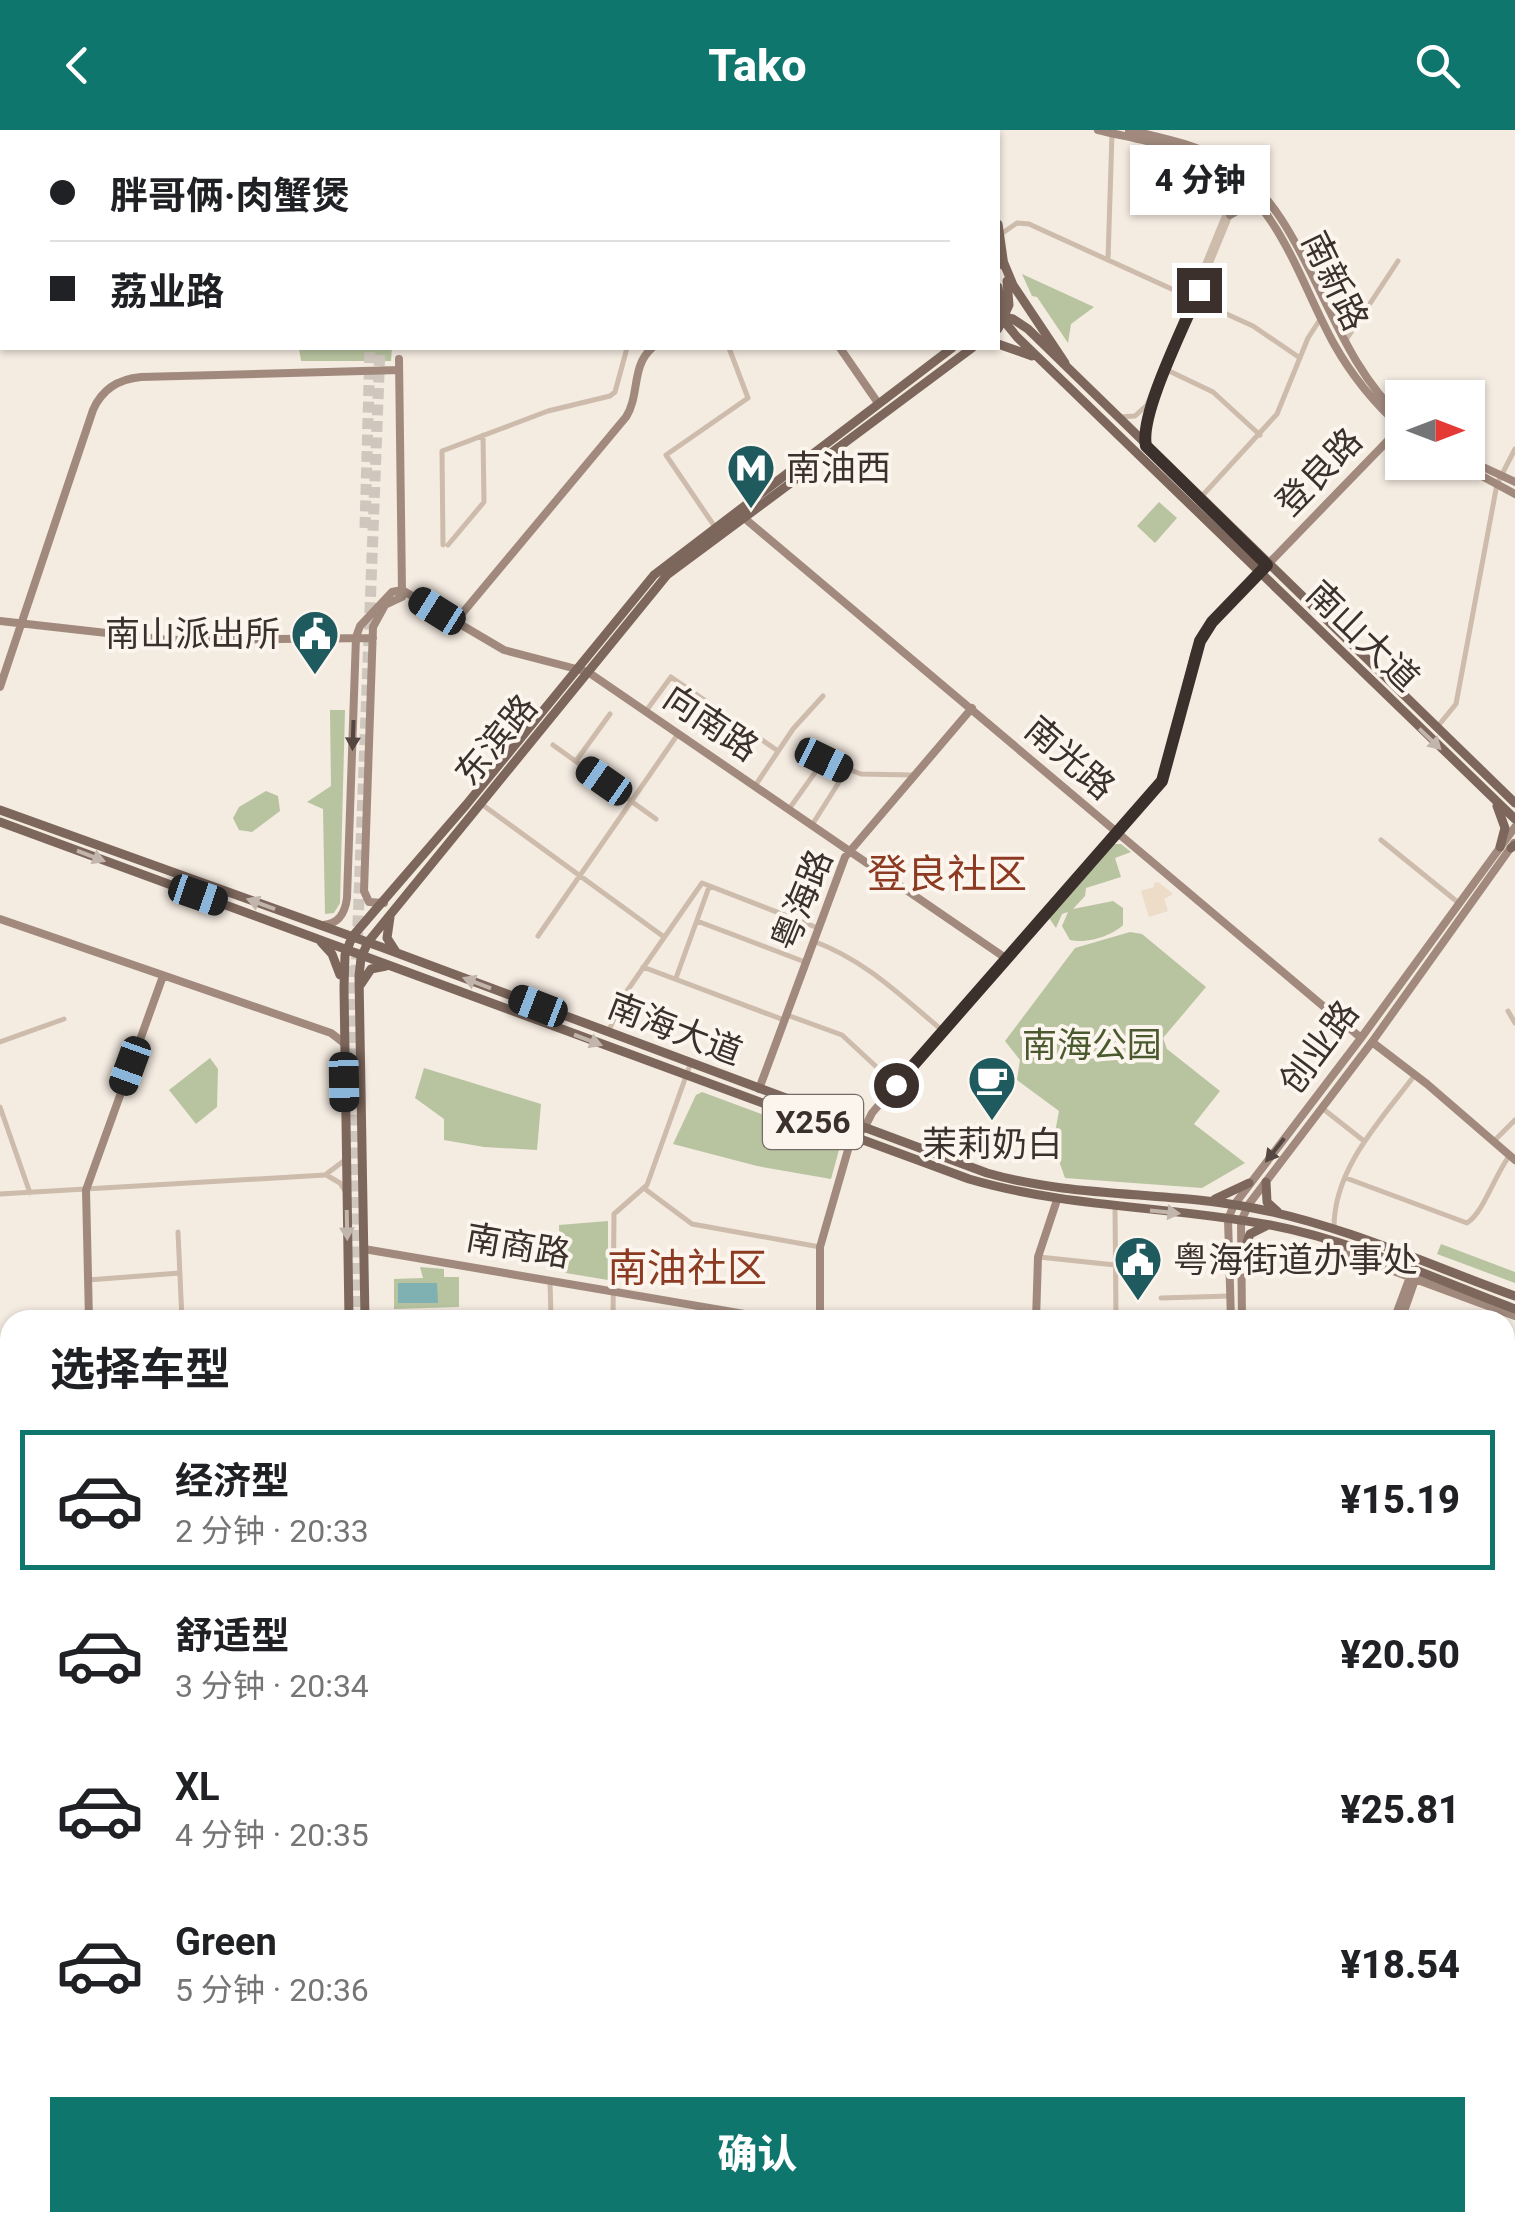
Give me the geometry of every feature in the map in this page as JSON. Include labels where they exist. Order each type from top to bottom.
[{"type":"main road","points":[[1000,242],[1010,293],[1002,320]]},
{"type":"main road","points":[[1003,261],[1013,286],[1071,374]]},
{"type":"main road","name":"南山大道","points":[[1002,320],[1515,803]]},
{"type":"main road","name":"南山大道","points":[[1002,320],[1028,329],[1515,819]]},
{"type":"main road","points":[[1000,345],[1025,352],[1049,368]]},
{"type":"main road","name":"东滨路","points":[[366,1310],[359,994],[368,942],[654,575],[949,350]]},
{"type":"main road","name":"东滨路","points":[[349,1310],[344,988],[347,948],[352,936],[667,574],[969,350]]},
{"type":"main road","points":[[1493,800],[1510,845]]},
{"type":"main road","name":"南海大道","points":[[0,810],[352,936],[974,1169],[1025,1183],[1087,1192],[1248,1207],[1334,1230],[1515,1296]]},
{"type":"main road","name":"南海大道","points":[[0,822],[969,1178],[1056,1200],[1271,1225],[1321,1238],[1515,1309]]},
{"type":"main road","points":[[396,908],[386,932],[388,943],[398,954]]},
{"type":"main road","points":[[310,935],[332,954],[344,988]]},
{"type":"main road","points":[[359,994],[371,969],[399,968]]},
{"type":"main road","points":[[1266,1182],[1266,1202],[1285,1216]]},
{"type":"main road","points":[[1203,1201],[1227,1196],[1250,1183]]},
{"type":"main road","points":[[1242,1256],[1250,1234],[1271,1225]]},
{"type":"street","name":"南新路","points":[[1098,130],[1195,156],[1242,181],[1289,241],[1321,318],[1355,376],[1385,407]]},
{"type":"street","name":"南新路","points":[[1129,130],[1206,152],[1266,199],[1344,342],[1385,403]]},
{"type":"street","points":[[1108,261],[1112,134]]},
{"type":"street","points":[[1115,416],[1135,416],[1147,405],[1242,181]]},
{"type":"street","points":[[1146,446],[1146,420],[1242,181]]},
{"type":"street","points":[[1230,215],[1244,207],[1263,209]]},
{"type":"street","points":[[1000,235],[1024,223],[1259,329],[1300,358]]},
{"type":"street","points":[[1344,342],[1398,261]]},
{"type":"street","points":[[1200,498],[1260,435],[1283,404],[1300,358],[1321,318]]},
{"type":"street","points":[[399,350],[402,593]]},
{"type":"street","points":[[484,436],[484,502],[446,545],[442,451],[548,411],[610,396],[615,392],[627,350]]},
{"type":"street","points":[[455,622],[626,417],[641,360],[650,350]]},
{"type":"street","points":[[715,527],[666,455],[748,398],[730,350]]},
{"type":"street","points":[[843,350],[878,403]]},
{"type":"street","points":[[0,687],[92,410],[112,386],[142,377],[399,365]]},
{"type":"street","points":[[1166,370],[1213,392],[1260,435]]},
{"type":"street","name":"登良路","points":[[864,1129],[872,1113],[1164,778],[1200,641],[1212,622],[1385,442]]},
{"type":"street","points":[[1436,728],[1456,704],[1499,480],[1515,449]]},
{"type":"street","points":[[1485,471],[1515,494]]},
{"type":"street","points":[[1485,474],[1515,482]]},
{"type":"street","name":"南光路","points":[[743,517],[1362,1038]]},
{"type":"street","points":[[320,925],[338,919],[347,898],[356,637],[360,626],[392,592],[402,593]]},
{"type":"street","points":[[384,903],[371,903],[364,894],[373,638],[379,612],[402,593]]},
{"type":"street","name":"向南路","points":[[402,593],[504,650],[583,670],[1006,959]]},
{"type":"street","points":[[0,621],[170,640],[373,638]]},
{"type":"street","points":[[0,672],[19,625]]},
{"type":"street","points":[[646,712],[671,677],[778,750]]},
{"type":"street","points":[[754,786],[793,729],[823,696]]},
{"type":"street","name":"粤海路","points":[[759,1090],[841,864],[972,708]]},
{"type":"street","points":[[576,762],[610,714]]},
{"type":"street","points":[[538,936],[678,734]]},
{"type":"street","points":[[552,744],[656,818]]},
{"type":"street","points":[[789,809],[824,760],[846,771],[912,775]]},
{"type":"street","points":[[812,825],[846,771]]},
{"type":"street","points":[[480,803],[664,938]]},
{"type":"street","name":"创业路","points":[[1242,1310],[1241,1221],[1248,1207],[1372,1042],[1510,845],[1515,827]]},
{"type":"street","points":[[1380,840],[1460,904]]},
{"type":"street","name":"创业路","points":[[1230,1310],[1228,1219],[1234,1205],[1460,904],[1510,845]]},
{"type":"street","points":[[608,1033],[626,991],[702,883],[818,928]]},
{"type":"street","points":[[675,979],[710,887]]},
{"type":"street","points":[[0,919],[337,1036],[344,1043]]},
{"type":"street","points":[[697,921],[806,962]]},
{"type":"street","points":[[813,941],[870,968],[943,1031]]},
{"type":"street","points":[[643,967],[842,1035],[896,1085]]},
{"type":"street","points":[[89,1310],[86,1190],[163,976]]},
{"type":"street","points":[[1508,1011],[1515,1023]]},
{"type":"street","points":[[320,1030],[335,1027],[344,1014]]},
{"type":"street","points":[[0,1042],[64,1019]]},
{"type":"street","points":[[1346,1178],[1467,1223],[1475,1218],[1496,1173],[1512,1158],[1372,1042]]},
{"type":"street","points":[[613,1310],[614,1214],[645,1188],[690,1064]]},
{"type":"street","points":[[1334,1230],[1334,1213],[1364,1142],[1415,1074]]},
{"type":"street","points":[[0,1106],[30,1193]]},
{"type":"street","points":[[1322,1108],[1364,1142]]},
{"type":"street","points":[[1494,1141],[1515,1120]]},
{"type":"street","points":[[820,1310],[820,1247],[852,1136]]},
{"type":"street","points":[[325,1175],[346,1160]]},
{"type":"street","points":[[0,1194],[325,1175],[340,1183],[346,1194]]},
{"type":"street","points":[[645,1188],[692,1224],[820,1247]]},
{"type":"street","points":[[1036,1310],[1038,1257],[1056,1200]]},
{"type":"street","points":[[1115,1207],[1116,1310]]},
{"type":"street","points":[[178,1232],[182,1310]]},
{"type":"street","points":[[1321,1238],[1358,1258],[1499,1310]]},
{"type":"street","name":"南商路","points":[[364,1248],[724,1310]]},
{"type":"street","points":[[1038,1257],[1115,1264]]},
{"type":"street","points":[[88,1280],[180,1274]]},
{"type":"street","points":[[1402,1310],[1413,1278]]},
{"type":"street","points":[[550,1280],[550,1310]]},
{"type":"street","points":[[1161,1298],[1230,1296]]},
{"type":"green space","points":[[1022,274],[1094,307],[1071,324],[1068,343],[1037,297],[1032,296]]},
{"type":"green space","points":[[299,350],[392,350],[391,361],[301,361]]},
{"type":"green space","points":[[1159,502],[1177,518],[1155,543],[1137,526]]},
{"type":"green space","points":[[330,710],[345,710],[340,903],[334,913],[325,914],[323,809],[307,802],[331,786]]},
{"type":"green space","points":[[266,791],[278,796],[280,811],[252,832],[239,830],[233,818],[239,807]]},
{"type":"green space","points":[[1111,844],[1121,844],[1131,852],[1115,858],[1121,877],[1086,888],[1085,896],[1073,909],[1113,901],[1123,908],[1123,925],[1098,938],[1070,940],[1062,926],[1068,912],[1062,914],[1056,928],[1049,918]]},
{"type":"green space","name":"南海公园","points":[[1130,932],[1142,934],[1206,987],[1163,1038],[1167,1049],[1220,1091],[1194,1124],[1245,1163],[1202,1188],[1065,1178],[1059,1161],[1051,1154],[1059,1111],[1017,1080],[1020,1060],[1005,1041],[1075,948]]},
{"type":"green space","points":[[210,1058],[218,1069],[217,1107],[196,1124],[169,1090]]},
{"type":"green space","points":[[424,1068],[541,1104],[537,1150],[444,1140],[444,1119],[415,1098]]},
{"type":"green space","points":[[702,1092],[837,1142],[839,1150],[831,1179],[757,1166],[673,1144],[696,1095]]},
{"type":"green space","points":[[608,1221],[608,1280],[560,1272],[559,1225]]},
{"type":"green space","points":[[1441,1244],[1515,1272],[1515,1283],[1437,1254]]},
{"type":"green space","points":[[420,1267],[444,1269],[444,1277],[459,1277],[459,1307],[394,1309],[394,1279],[423,1278]]},
{"type":"shaded area","points":[[1158,882],[1173,894],[1164,899],[1168,911],[1149,917],[1141,891]]},
{"type":"water","points":[[398,1283],[437,1283],[438,1303],[398,1303]]},
{"type":"tunnel","points":[[365,528],[370,350]]},
{"type":"tunnel","points":[[356,976],[380,350]]},
{"type":"tunnel","points":[[350,966],[355,1310]]},
{"type":"place","name":"南油西","points":[[751,510]]},
{"type":"place","name":"南山派出所","points":[[315,676]]},
{"type":"place","name":"茉莉奶白","points":[[992,1122]]},
{"type":"place","name":"粤海街道办事处","points":[[1138,1302]]},
{"type":"district","name":"登良社区","points":[[947,874]]},
{"type":"district","name":"南油社区","points":[[687,1268]]},
{"type":"route","points":[[896,1085],[1162,781],[1200,641],[1212,622],[1267,565],[1146,446],[1144,428],[1148,415],[1199,290]]}]
